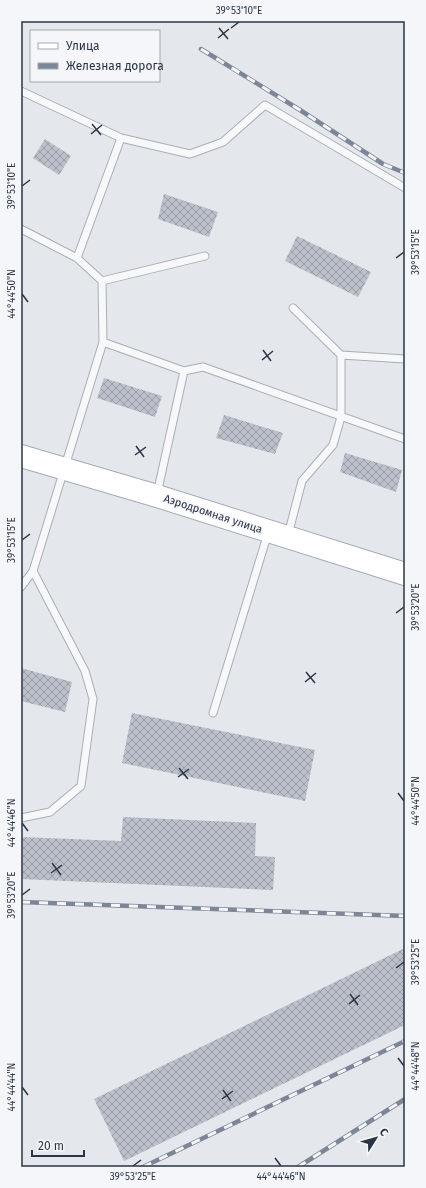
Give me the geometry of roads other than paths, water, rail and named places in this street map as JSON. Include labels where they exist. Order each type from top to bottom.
[{"type":"main road","name":"Аэродромная улица","points":[[21,456],[157,496],[405,574]]},
{"type":"lane","points":[[21,91],[121,138],[190,154],[223,142],[265,105],[405,188]]},
{"type":"lane","points":[[77,258],[121,138]]},
{"type":"lane","points":[[21,229],[77,258],[102,281],[103,342],[33,571],[21,587]]},
{"type":"lane","points":[[102,281],[205,256]]},
{"type":"lane","points":[[293,308],[342,355],[405,359]]},
{"type":"lane","points":[[103,342],[184,371],[204,367],[405,439]]},
{"type":"lane","points":[[213,713],[278,534],[302,481],[333,445],[341,417],[342,355]]},
{"type":"lane","points":[[157,496],[184,371]]},
{"type":"lane","points":[[21,818],[50,812],[81,786],[93,699],[85,671],[33,571]]},
{"type":"railway","points":[[201,49],[300,110],[383,164],[405,173]]},
{"type":"railway","points":[[21,902],[405,916]]},
{"type":"railway","points":[[143,1167],[405,1041]]},
{"type":"railway","points":[[298,1167],[405,1099]]}]
